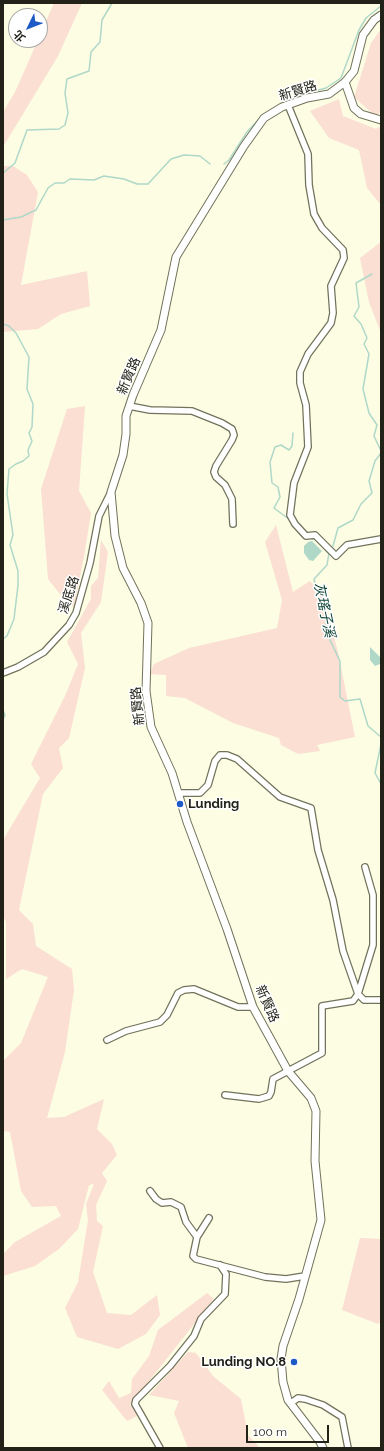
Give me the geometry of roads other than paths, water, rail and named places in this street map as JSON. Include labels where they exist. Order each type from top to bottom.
[{"type":"street","name":"新賢路","points":[[323,1448],[291,1403],[284,1390],[282,1346],[305,1276],[321,1220],[315,1161],[316,1111],[311,1098],[288,1071],[253,1007],[227,929],[197,850],[172,773],[151,727],[146,691],[148,623],[141,603],[123,568],[116,536],[111,492],[124,455],[126,416],[161,330],[176,256],[244,146],[264,118],[288,104],[307,98],[330,94],[345,82],[354,71],[363,35],[374,20],[381,15]]},
{"type":"street","points":[[345,82],[354,108],[361,114],[381,120]]},
{"type":"street","points":[[288,104],[308,154],[309,185],[314,214],[322,228],[343,250],[344,258],[331,286],[333,313],[331,323],[308,354],[300,372],[300,383],[306,405],[308,447],[294,483],[290,515],[295,524],[306,536],[315,535],[336,556],[347,545],[381,539]]},
{"type":"street","points":[[129,406],[150,410],[192,411],[222,423],[232,429],[234,435],[232,440],[214,472],[216,477],[225,485],[232,499],[233,524]]},
{"type":"street","name":"溪底路","points":[[3,672],[18,667],[44,652],[70,625],[76,613],[90,563],[99,516],[111,492]]},
{"type":"street","points":[[178,793],[200,793],[208,785],[214,761],[220,755],[227,755],[237,759],[280,797],[311,808],[318,850],[334,900],[344,951],[358,994],[364,1000],[381,1000]]},
{"type":"street","points":[[225,1095],[259,1099],[265,1098],[271,1092],[273,1079],[322,1053],[322,1006],[353,1001],[358,994],[373,945],[373,895],[365,867]]},
{"type":"street","points":[[107,1040],[126,1031],[160,1022],[167,1014],[178,993],[184,990],[194,989],[238,1007],[253,1007]]},
{"type":"street","points":[[150,1191],[162,1204],[171,1202],[181,1206],[186,1222],[197,1237]]},
{"type":"street","points":[[209,1218],[197,1237],[193,1256],[209,1263],[265,1277],[286,1279],[305,1276]]},
{"type":"street","points":[[160,1448],[135,1404],[136,1400],[170,1366],[179,1352],[194,1336],[201,1319],[225,1294],[226,1274],[220,1265]]},
{"type":"street","points":[[291,1403],[298,1398],[305,1399],[323,1405],[342,1417],[348,1448]]},
{"type":"waterway","points":[[3,173],[15,163],[27,130],[59,129],[65,125],[68,113],[65,93],[67,79],[89,71],[91,52],[100,42],[102,20],[112,3]]},
{"type":"waterway","points":[[268,112],[293,97],[326,88],[341,78],[359,30],[366,18],[381,6]]},
{"type":"waterway","points":[[224,164],[229,160],[247,132],[262,116]]},
{"type":"waterway","points":[[3,220],[21,217],[36,210],[48,188],[55,183],[64,183],[70,179],[94,180],[104,176],[124,179],[137,184],[148,184],[171,159],[184,155],[200,156],[210,164]]},
{"type":"waterway","name":"灰瑤子溪","points":[[372,274],[356,283],[359,307],[354,316],[361,324],[367,338],[364,344],[369,354],[363,389],[369,413],[377,425],[374,436],[381,451]]},
{"type":"waterway","points":[[3,324],[9,326],[16,333],[29,357],[27,389],[33,404],[32,427],[29,433],[32,441],[28,450],[29,456],[9,469],[7,494],[13,535],[10,545],[18,571],[18,585],[14,619],[7,636],[3,639]]},
{"type":"waterway","points":[[290,520],[274,508],[280,497],[278,487],[272,483],[270,462],[275,447],[281,445],[289,450],[292,446],[293,433]]},
{"type":"waterway","name":"灰瑤子溪","points":[[333,546],[338,528],[353,520],[361,504],[372,493],[369,481],[375,461],[381,453]]},
{"type":"waterway","points":[[309,538],[316,540],[329,554]]},
{"type":"waterway","name":"灰瑤子溪","points":[[329,553],[327,565],[314,579],[318,598],[325,613],[328,636],[340,661],[340,697],[345,701],[360,699],[368,726],[381,737]]},
{"type":"waterway","points":[[3,710],[5,715],[3,720]]},
{"type":"waterway","name":"灰瑤子溪","points":[[381,744],[375,773],[381,784]]},
{"type":"place","name":"Lunding","points":[[180,804]]},
{"type":"place","name":"Lunding NO.8","points":[[294,1362]]}]
